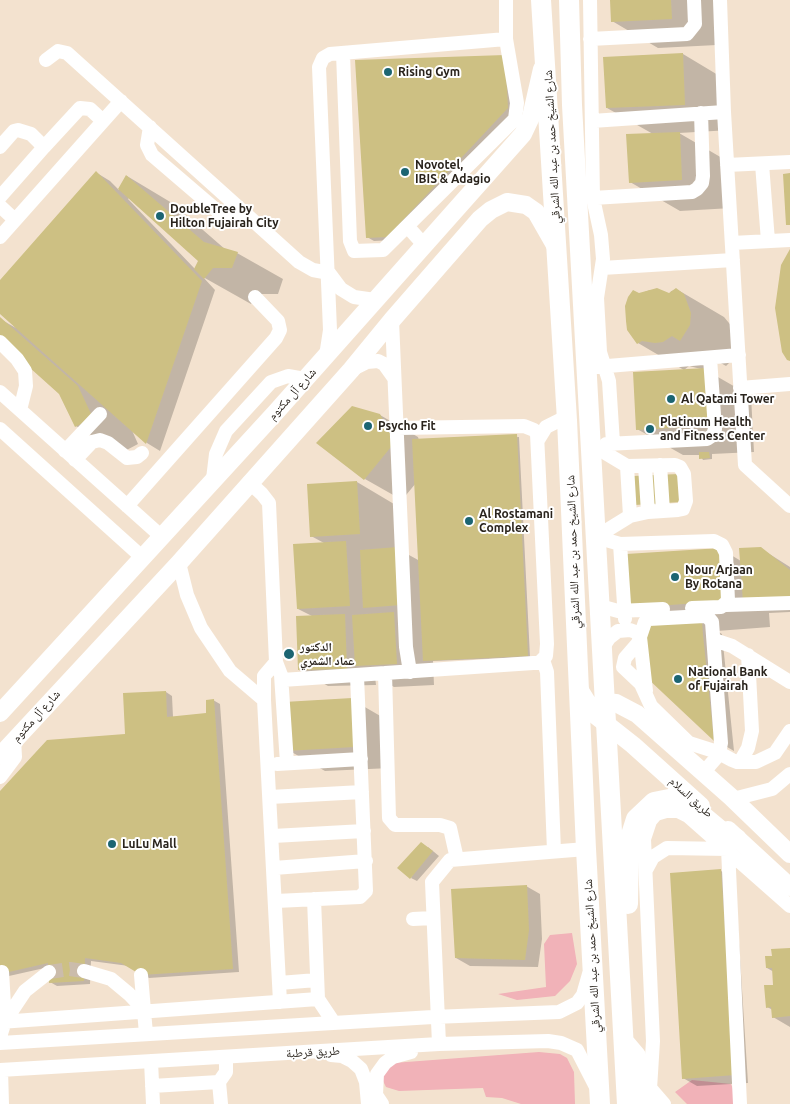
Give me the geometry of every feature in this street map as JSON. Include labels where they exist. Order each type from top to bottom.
[{"type":"highway","name":"شارع الشيخ حمد بن عبد الله الشرقي","points":[[542,0],[568,420],[579,689],[592,713],[606,724],[627,1104]]},
{"type":"highway","name":"شارع الشيخ حمد بن عبد الله الشرقي","points":[[569,0],[582,105],[596,367],[591,450],[604,674],[582,752],[599,1100]]},
{"type":"highway","points":[[570,490],[576,503],[578,523],[588,683],[592,686],[600,685],[604,674]]},
{"type":"highway","points":[[582,752],[586,743],[590,741],[595,742],[599,746],[607,907],[619,963]]},
{"type":"highway","points":[[621,1003],[628,944],[629,841],[640,813],[654,802],[674,798],[685,801],[721,831],[733,844]]},
{"type":"highway","points":[[623,1040],[636,1056],[646,1090]]},
{"type":"main road","name":"شارع آل مكتوم","points":[[0,713],[105,601],[523,134],[531,117],[546,52]]},
{"type":"main road","name":"شارع آل مكتوم","points":[[0,756],[32,719],[179,563],[249,482],[351,370],[460,242],[491,210],[500,205],[514,202],[526,205],[536,212],[558,249]]},
{"type":"main road","points":[[450,216],[462,221],[463,230],[460,242]]},
{"type":"main road","points":[[32,719],[24,720],[20,717],[18,709],[20,705],[85,635],[105,601]]},
{"type":"main road","name":"طريق السلام","points":[[592,713],[616,703],[638,714],[733,799],[790,854]]},
{"type":"main road","name":"طريق السلام","points":[[606,724],[634,746],[733,844],[790,887]]},
{"type":"street","points":[[343,53],[350,241],[354,251],[383,250],[515,119],[517,103],[506,39],[506,0]]},
{"type":"street","points":[[590,0],[590,39],[582,105],[592,121],[593,198],[603,247],[597,298],[600,352],[596,367]]},
{"type":"street","points":[[590,39],[687,34],[695,24],[694,0]]},
{"type":"street","points":[[720,0],[724,112],[745,465],[790,506]]},
{"type":"street","points":[[326,356],[330,330],[329,272],[319,67],[324,58],[330,54],[506,39]]},
{"type":"street","points":[[46,60],[55,52],[65,51],[306,267],[329,272],[342,289],[354,296],[374,300]]},
{"type":"street","points":[[0,237],[121,101]]},
{"type":"street","points":[[0,197],[80,108],[90,109],[103,121]]},
{"type":"street","points":[[592,121],[724,112]]},
{"type":"street","points":[[593,198],[692,192],[697,189],[702,183],[703,176],[701,113]]},
{"type":"street","points":[[150,128],[147,145],[152,155],[222,216],[238,216],[245,213]]},
{"type":"street","points":[[0,147],[14,131],[18,130],[30,134],[44,147]]},
{"type":"street","points":[[727,165],[790,162]]},
{"type":"street","points":[[762,164],[768,241]]},
{"type":"street","points":[[326,202],[349,201]]},
{"type":"street","points":[[0,206],[15,220]]},
{"type":"street","points":[[408,227],[424,245]]},
{"type":"street","points":[[732,244],[790,240]]},
{"type":"street","points":[[602,268],[732,260]]},
{"type":"street","points":[[127,506],[276,338],[280,330],[276,317],[255,297]]},
{"type":"street","points":[[392,320],[406,647],[410,672]]},
{"type":"street","points":[[0,342],[17,359],[25,371],[26,386],[20,410]]},
{"type":"street","points":[[596,367],[739,355]]},
{"type":"street","points":[[591,450],[613,443],[707,439],[713,435],[715,429],[710,358]]},
{"type":"street","points":[[351,370],[367,362],[378,361],[384,364],[395,378]]},
{"type":"street","points":[[596,367],[609,381],[613,443]]},
{"type":"street","points":[[213,479],[220,442],[226,431],[271,382],[288,376],[305,379]]},
{"type":"street","points":[[740,388],[790,384]]},
{"type":"street","points":[[230,390],[248,407]]},
{"type":"street","points":[[0,392],[162,537]]},
{"type":"street","points":[[70,455],[100,414]]},
{"type":"street","points":[[538,440],[546,427],[552,423],[568,420]]},
{"type":"street","points":[[282,680],[533,663],[543,660],[548,652],[538,440],[534,430],[524,426],[398,428]]},
{"type":"street","points":[[0,429],[143,558]]},
{"type":"street","points":[[70,455],[92,442],[100,440],[108,443],[128,458],[136,457],[142,453]]},
{"type":"street","points":[[591,450],[602,451],[627,466],[675,465],[680,467],[684,474],[686,501],[683,509],[648,512],[630,516],[596,537]]},
{"type":"street","points":[[627,466],[630,516]]},
{"type":"street","points":[[645,466],[648,512]]},
{"type":"street","points":[[660,466],[663,511]]},
{"type":"street","points":[[249,482],[269,503],[276,662],[282,680],[287,763]]},
{"type":"street","points":[[596,537],[620,544],[718,542],[726,553],[728,596],[726,605]]},
{"type":"street","points":[[620,544],[625,615]]},
{"type":"street","points":[[179,563],[187,595],[201,628],[230,671],[264,700]]},
{"type":"street","points":[[625,615],[726,605],[790,603]]},
{"type":"street","points":[[600,609],[648,619],[708,616],[712,622],[721,743],[719,753],[703,773]]},
{"type":"street","points":[[648,619],[645,622],[641,635],[624,658],[623,664],[626,672],[641,684],[648,702],[689,743],[740,762],[756,762],[775,753],[790,731]]},
{"type":"street","points":[[603,647],[609,638],[618,631],[630,630],[641,635]]},
{"type":"street","points":[[641,635],[648,702]]},
{"type":"street","points":[[714,640],[732,646],[790,682]]},
{"type":"street","points":[[740,762],[748,748],[752,731],[748,655]]},
{"type":"street","points":[[543,660],[548,672],[554,851]]},
{"type":"street","points":[[276,662],[264,676],[264,700],[273,836],[280,1002]]},
{"type":"street","points":[[385,673],[389,818],[396,825],[440,825],[450,828],[457,859]]},
{"type":"street","points":[[276,901],[360,897],[366,891],[357,676]]},
{"type":"street","points":[[2,780],[15,758],[14,739]]},
{"type":"street","points":[[268,764],[361,759]]},
{"type":"street","points":[[733,799],[772,789],[790,774]]},
{"type":"street","points":[[270,797],[362,792]]},
{"type":"street","points":[[664,1104],[646,1090],[652,1041],[645,830],[652,818],[663,811],[682,812],[733,844],[790,906]]},
{"type":"street","points":[[273,836],[364,831]]},
{"type":"street","points":[[646,870],[653,857],[667,848],[733,844]]},
{"type":"street","points":[[733,844],[731,879],[740,1104]]},
{"type":"street","points":[[382,1104],[376,1095],[375,1084],[377,1074],[385,1063],[393,1057],[436,1044],[438,1016],[432,882],[445,864],[450,860],[457,859],[586,849]]},
{"type":"street","points":[[274,868],[366,861]]},
{"type":"street","points":[[314,899],[318,999],[334,1023]]},
{"type":"street","points":[[413,919],[433,918]]},
{"type":"street","points":[[0,1043],[438,1016],[559,1012],[577,1003],[583,995],[593,960]]},
{"type":"street","points":[[84,971],[111,979],[145,1011]]},
{"type":"street","points":[[0,1037],[2,1022],[2,972]]},
{"type":"street","points":[[2,1022],[25,991],[48,972]]},
{"type":"street","points":[[141,975],[146,1034]]},
{"type":"street","points":[[279,983],[317,980]]},
{"type":"street","points":[[2,1022],[318,999]]},
{"type":"street","name":"طريق قرطبة","points":[[0,1070],[436,1044],[548,1042],[562,1043],[577,1050],[599,1100]]},
{"type":"street","points":[[305,1052],[342,1056],[352,1061],[361,1069],[366,1082],[368,1104]]},
{"type":"street","points":[[221,1104],[219,1082],[226,1072],[226,1057]]},
{"type":"street","points":[[150,1061],[153,1104]]},
{"type":"street","points":[[0,1070],[2,1104]]},
{"type":"street","points":[[152,1086],[219,1082]]},
{"type":"shaded area","points":[[572,933],[577,964],[570,981],[555,996],[517,1000],[498,994],[546,987],[544,944],[550,935]]},
{"type":"shaded area","points":[[539,1052],[560,1054],[567,1058],[574,1072],[575,1104],[521,1104],[502,1098],[486,1097],[483,1088],[399,1091],[386,1087],[382,1079],[383,1068],[393,1063]]},
{"type":"shaded area","points":[[692,1080],[731,1084],[735,1094],[734,1104],[687,1104],[675,1092]]},
{"type":"building","points":[[610,0],[671,0],[672,19],[611,22]]},
{"type":"building","points":[[683,53],[685,105],[606,108],[603,57]]},
{"type":"building","name":"Novotel, IBIS & Adagio","points":[[505,55],[508,108],[387,237],[366,238],[355,60]]},
{"type":"building","points":[[680,132],[682,180],[629,183],[626,134]]},
{"type":"building","points":[[96,171],[202,281],[146,444],[0,314],[0,280]]},
{"type":"building","points":[[790,173],[790,225],[786,225],[783,174]]},
{"type":"building","name":"DoubleTree by Hilton Fujairah City","points":[[126,175],[204,242],[238,252],[232,268],[213,268],[204,279],[194,269],[198,261],[118,189]]},
{"type":"building","points":[[790,249],[790,361],[787,360],[782,352],[775,308],[781,265]]},
{"type":"building","points":[[657,288],[669,293],[676,288],[684,294],[691,313],[690,325],[680,341],[672,336],[663,342],[642,341],[637,344],[627,330],[625,306],[628,297],[633,290],[639,293]]},
{"type":"building","points":[[0,317],[78,386],[93,418],[75,427],[59,394],[0,341]]},
{"type":"building","name":"Al Qatami Tower","points":[[706,368],[709,426],[636,430],[633,372]]},
{"type":"building","points":[[352,406],[380,414],[395,442],[364,480],[316,443]]},
{"type":"building","name":"Al Rostamani Complex","points":[[517,434],[528,656],[423,661],[412,439]]},
{"type":"building","points":[[699,452],[709,452],[710,458],[699,459]]},
{"type":"building","points":[[679,474],[681,502],[635,505],[633,476]]},
{"type":"building","points":[[357,481],[360,534],[310,537],[307,484]]},
{"type":"building","points":[[346,541],[350,606],[297,609],[293,544]]},
{"type":"building","points":[[398,547],[401,605],[363,608],[360,550]]},
{"type":"building","points":[[761,547],[790,570],[790,600],[743,602],[739,548]]},
{"type":"building","name":"Nour Arjaan By Rotana","points":[[721,548],[725,601],[629,608],[626,554]]},
{"type":"building","points":[[394,612],[397,664],[355,666],[352,615]]},
{"type":"building","points":[[345,614],[347,669],[298,670],[296,616]]},
{"type":"building","name":"National Bank of Fujairah","points":[[702,621],[714,741],[646,677],[644,624]]},
{"type":"building","name":"LuLu Mall","points":[[166,691],[167,717],[206,713],[206,700],[214,699],[233,969],[141,975],[121,963],[85,958],[84,981],[49,983],[48,963],[0,974],[0,791],[47,740],[125,734],[123,693]]},
{"type":"building","points":[[352,698],[354,747],[286,751],[284,702]]},
{"type":"building","points":[[421,842],[433,851],[410,879],[397,868]]},
{"type":"building","points":[[721,869],[735,1075],[682,1079],[670,873]]},
{"type":"building","points":[[527,885],[529,930],[525,960],[455,958],[451,889]]},
{"type":"building","points":[[790,948],[790,1016],[772,1018],[771,1007],[766,1008],[764,985],[773,985],[772,968],[766,968],[765,956],[772,956],[771,949]]},
{"type":"tunnel","points":[[49,972],[70,969],[84,971]]},
{"type":"place","name":"Rising Gym","points":[[388,72]]},
{"type":"place","name":"Novotel, IBIS & Adagio","points":[[405,172]]},
{"type":"place","name":"DoubleTree by Hilton Fujairah City","points":[[160,216]]},
{"type":"place","name":"Al Qatami Tower","points":[[671,399]]},
{"type":"place","name":"Psycho Fit","points":[[368,426]]},
{"type":"place","name":"Platinum Health and Fitness Center","points":[[650,429]]},
{"type":"place","name":"Al Rostamani Complex","points":[[469,521]]},
{"type":"place","name":"Nour Arjaan By Rotana","points":[[675,577]]},
{"type":"place","name":"الدكتور عماد الشمري","points":[[289,654]]},
{"type":"place","name":"National Bank of Fujairah","points":[[678,679]]},
{"type":"place","name":"LuLu Mall","points":[[112,844]]}]
